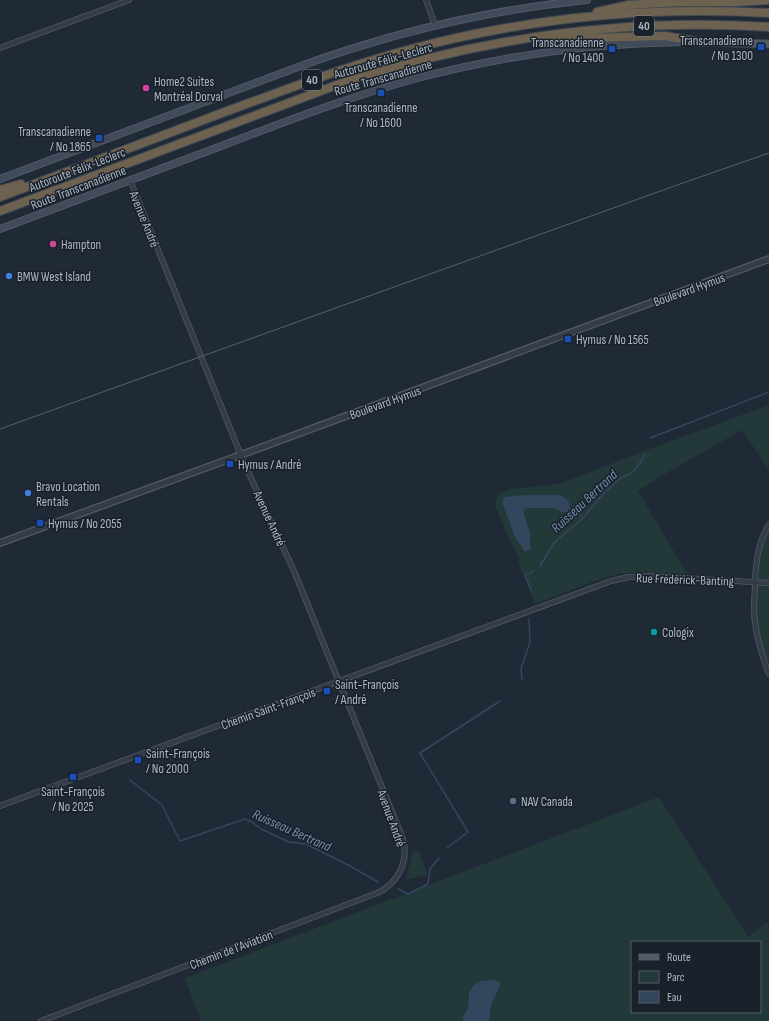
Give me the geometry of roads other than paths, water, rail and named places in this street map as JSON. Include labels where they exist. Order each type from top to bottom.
[{"type":"highway","points":[[556,20],[629,4],[769,0]]},
{"type":"highway","name":"Autoroute Félix-Leclerc","points":[[0,197],[312,80],[358,64],[450,39],[556,20],[609,15],[658,12],[723,11],[769,13]]},
{"type":"highway","name":"Autoroute Félix-Leclerc","points":[[0,211],[342,83],[426,58],[520,39],[585,30],[703,24],[769,26]]},
{"type":"highway","points":[[520,39],[665,36],[700,42]]},
{"type":"highway","points":[[0,190],[76,168]]},
{"type":"highway","points":[[0,215],[43,195]]},
{"type":"main road","points":[[0,179],[328,56],[389,37],[435,25],[498,12],[569,1],[587,0]]},
{"type":"main road","name":"Route Transcanadienne","points":[[0,229],[333,104],[427,76],[496,61],[555,51],[633,43],[700,42],[769,44]]},
{"type":"street","points":[[0,48],[129,0]]},
{"type":"street","points":[[426,0],[435,25]]},
{"type":"street","name":"Avenue André","points":[[130,180],[240,455],[294,571],[339,682],[401,836],[404,846],[404,858]]},
{"type":"street","name":"Boulevard Hymus","points":[[0,543],[769,259]]},
{"type":"street","points":[[769,525],[760,542],[756,559],[754,609],[756,628],[762,656],[769,674]]},
{"type":"street","name":"Rue Frédérick-Banting","points":[[535,609],[610,581],[629,577],[648,576],[769,583]]},
{"type":"street","name":"Chemin Saint-François","points":[[0,806],[535,609]]},
{"type":"street","name":"Chemin de l'Aviation","points":[[41,1021],[377,893],[388,887],[394,880],[401,869],[404,858]]},
{"type":"water","points":[[522,495],[560,495],[570,504],[567,512],[561,512],[554,508],[527,508],[524,510],[530,533],[531,549],[525,552],[516,539],[503,505],[503,498]]},
{"type":"water","points":[[481,981],[498,981],[500,986],[491,1005],[489,1021],[463,1021],[463,1017],[468,1008],[469,992],[474,985]]},
{"type":"waterway","name":"Ruisseau Bertrand","points":[[650,438],[769,392]]},
{"type":"waterway","name":"Ruisseau Bertrand","points":[[540,566],[554,543],[583,518],[602,495],[619,479],[633,472],[645,455]]},
{"type":"waterway","points":[[569,508],[582,517]]},
{"type":"waterway","name":"Ruisseau Bertrand","points":[[531,590],[525,575],[534,571]]},
{"type":"waterway","name":"Ruisseau Bertrand","points":[[522,680],[521,668],[530,642],[529,619]]},
{"type":"waterway","name":"Ruisseau Bertrand","points":[[447,848],[468,832],[420,753],[500,701]]},
{"type":"waterway","name":"Ruisseau Bertrand","points":[[130,780],[162,805],[180,841],[245,819],[261,829],[289,842],[306,844],[378,882]]},
{"type":"waterway","name":"Ruisseau Bertrand","points":[[398,889],[408,894],[428,884],[430,869],[439,858]]},
{"type":"tram line","points":[[0,429],[769,153]]},
{"type":"place","name":"Transcanadienne / No 1300","points":[[761,47]]},
{"type":"place","name":"Transcanadienne / No 1400","points":[[612,49]]},
{"type":"place","name":"Home2 Suites Montréal Dorval","points":[[146,88]]},
{"type":"place","name":"Transcanadienne / No 1600","points":[[381,93]]},
{"type":"place","name":"Transcanadienne / No 1865","points":[[99,138]]},
{"type":"place","name":"Hampton","points":[[53,244]]},
{"type":"place","name":"BMW West Island","points":[[9,276]]},
{"type":"place","name":"Hymus / No 1565","points":[[568,339]]},
{"type":"place","name":"Hymus / André","points":[[230,464]]},
{"type":"place","name":"Bravo Location Rentals","points":[[28,493]]},
{"type":"place","name":"Hymus / No 2055","points":[[40,523]]},
{"type":"place","name":"Cologix","points":[[654,632]]},
{"type":"place","name":"Saint-François / André","points":[[327,691]]},
{"type":"place","name":"Saint-François / No 2000","points":[[138,760]]},
{"type":"place","name":"Saint-François / No 2025","points":[[73,777]]},
{"type":"place","name":"NAV Canada","points":[[513,801]]}]
